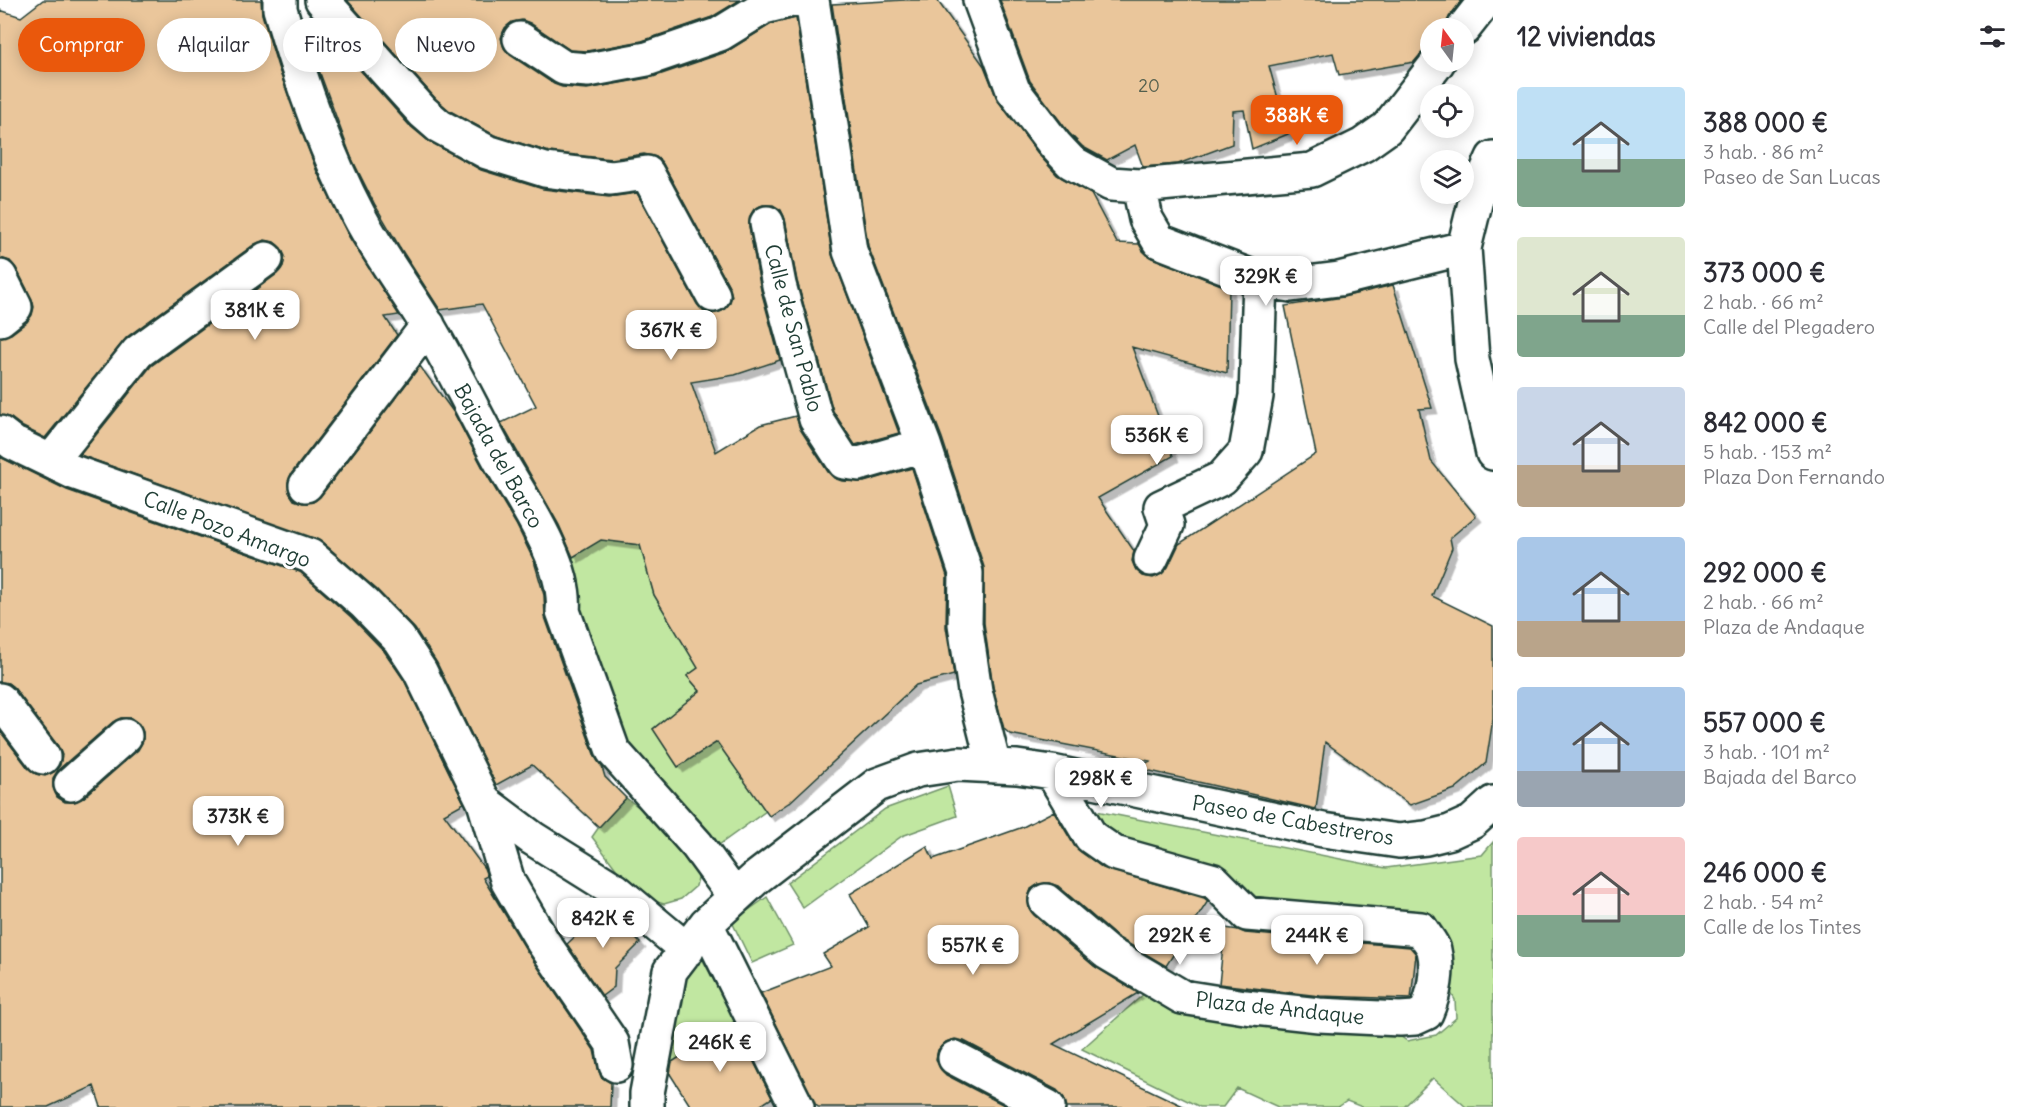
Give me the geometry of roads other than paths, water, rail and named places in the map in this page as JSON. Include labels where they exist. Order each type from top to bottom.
[{"type":"street","name":"Bajada del Barco","points":[[280,0],[280,9],[297,70],[334,163],[357,213],[391,271],[428,325],[551,552],[565,597],[563,611],[613,751],[697,845],[735,897]]},
{"type":"street","points":[[322,0],[423,112],[439,126],[487,152],[545,170],[611,178],[647,173],[713,295]]},
{"type":"street","points":[[520,39],[564,68],[588,70],[647,59],[720,34],[764,7],[792,0]]},
{"type":"street","points":[[813,0],[850,251],[924,445],[966,573],[965,624],[975,691],[994,766]]},
{"type":"street","points":[[980,0],[1013,90],[1071,162],[1111,184],[1139,186],[1312,170],[1363,145],[1387,128],[1430,72]]},
{"type":"street","points":[[1472,18],[1486,0]]},
{"type":"street","points":[[1493,158],[1478,191],[1464,248],[1472,358],[1493,453]]},
{"type":"street","points":[[1139,186],[1146,219],[1159,241],[1260,280],[1291,285],[1339,279],[1464,248]]},
{"type":"street","name":"Calle de San Pablo","points":[[767,223],[779,285],[816,419],[844,462],[859,464],[924,445]]},
{"type":"street","points":[[51,461],[138,352],[266,259]]},
{"type":"street","points":[[0,277],[15,307],[0,319]]},
{"type":"street","points":[[1151,560],[1167,525],[1161,507],[1222,478],[1246,451],[1256,396],[1260,280]]},
{"type":"street","points":[[306,485],[428,325]]},
{"type":"street","name":"Calle Pozo Amargo","points":[[0,433],[13,443],[73,472],[310,556],[364,603],[399,639],[420,671],[484,802],[531,838],[615,890],[687,950]]},
{"type":"street","points":[[0,699],[43,757]]},
{"type":"street","points":[[71,784],[125,736]]},
{"type":"street","name":"Paseo de Cabestreros","points":[[650,1102],[670,971],[706,924],[756,878],[877,785],[918,770],[958,764],[1017,767],[1052,772],[1323,830],[1399,841],[1450,832],[1472,822],[1493,803]]},
{"type":"street","name":"Plaza de Andaque","points":[[1046,901],[1106,952],[1182,997],[1319,1015],[1415,1018],[1426,1013],[1432,1000],[1436,967],[1434,949],[1421,929],[1247,914],[1214,881],[1114,853],[1091,837],[1052,772]]},
{"type":"street","points":[[484,802],[508,882],[543,942],[612,1043],[616,1065]]},
{"type":"street","points":[[706,924],[797,1107]]},
{"type":"street","points":[[956,1058],[1048,1107]]}]
